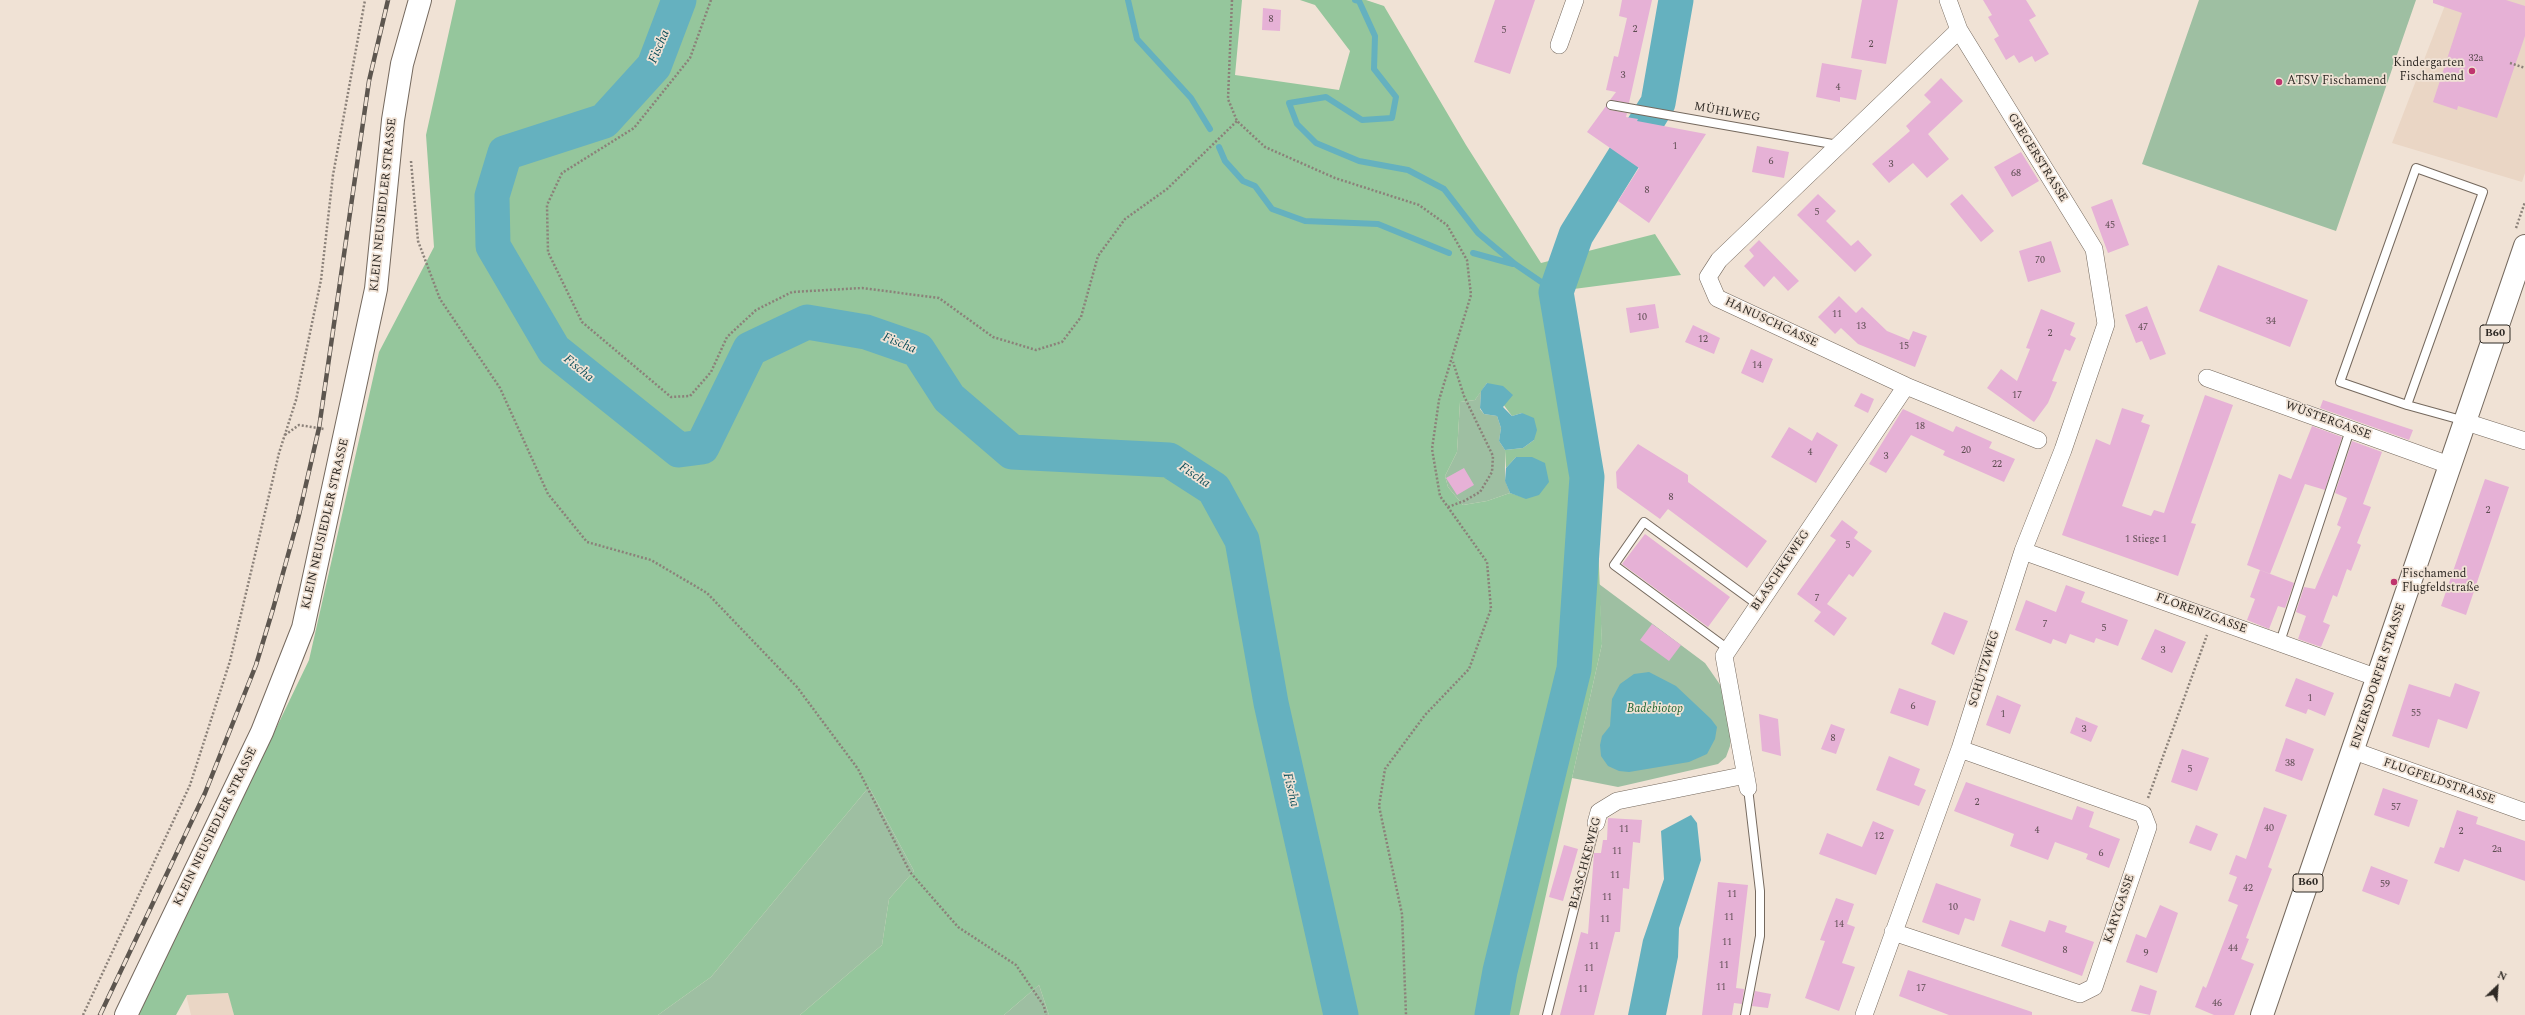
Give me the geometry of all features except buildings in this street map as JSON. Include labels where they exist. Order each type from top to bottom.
[{"type":"main road","name":"KLEIN NEUSIEDLER STRASSE","points":[[126,1015],[262,732],[303,628],[376,289],[393,120],[402,64],[420,0]]},
{"type":"main road","name":"ENZERSDORFER STRASSE","points":[[2262,1015],[2354,751],[2449,465],[2466,422],[2525,246]]},
{"type":"street","points":[[1559,45],[1575,0]]},
{"type":"street","name":"GREGERSTRASSE","points":[[1948,0],[1959,30],[2094,249],[2106,324]]},
{"type":"street","name":"HANUSCHGASSE","points":[[1959,30],[1719,260],[1708,277],[1717,298],[1906,386],[2038,440]]},
{"type":"street","name":"SCHÜTZWEG","points":[[1864,1015],[1960,749],[2023,551],[2063,450],[2106,324]]},
{"type":"street","name":"WÜSTERGASSE","points":[[2207,378],[2449,465]]},
{"type":"street","name":"BLASCHKEWEG","points":[[1596,823],[1599,812],[1617,801],[1747,782],[1724,656],[1906,386]]},
{"type":"street","points":[[2466,422],[2525,441]]},
{"type":"street","name":"FLORENZGASSE","points":[[2023,551],[2214,618],[2378,678]]},
{"type":"street","points":[[1960,749],[2143,814]]},
{"type":"street","name":"FLUGFELDSTRASSE","points":[[2354,751],[2525,812]]},
{"type":"street","name":"KARYGASSE","points":[[1893,932],[2080,994],[2094,987],[2148,827],[2143,814]]},
{"type":"lane","name":"MÜHLWEG","points":[[1611,105],[1839,145]]},
{"type":"lane","points":[[2407,404],[2483,192],[2416,168],[2340,382],[2407,404],[2466,422]]},
{"type":"lane","points":[[2280,642],[2350,430]]},
{"type":"lane","points":[[1728,649],[1614,565],[1644,522],[1758,605]]},
{"type":"lane","name":"BLASCHKEWEG","points":[[1745,1015],[1760,936],[1760,891],[1747,782]]},
{"type":"lane","name":"BLASCHKEWEG","points":[[1547,1015],[1596,823]]},
{"type":"path","points":[[83,1015],[190,785],[230,661],[285,435],[296,400],[321,280],[333,175],[365,0]]},
{"type":"path","points":[[711,0],[690,58],[634,128],[562,173],[547,205],[548,252],[582,322],[671,397],[690,396],[711,372],[727,337],[756,310],[792,292],[862,288],[939,298],[993,337],[1036,350],[1062,342],[1081,318],[1098,256],[1125,219],[1167,189],[1237,121]]},
{"type":"path","points":[[1232,0],[1228,99],[1237,121],[1265,146],[1335,178],[1419,205],[1447,225],[1467,260],[1471,295],[1453,362],[1439,400],[1432,449],[1440,496],[1487,562],[1492,609],[1469,669],[1425,715],[1384,769],[1379,806],[1402,914],[1406,1015]]},
{"type":"path","points":[[2510,63],[2525,68]]},
{"type":"path","points":[[410,156],[418,241],[440,298],[500,388],[548,494],[587,542],[651,560],[707,593],[797,687],[858,768],[910,872],[958,927],[1016,965],[1044,1006],[1046,1015]]},
{"type":"path","points":[[1448,507],[1464,501],[1480,492],[1492,472],[1493,456],[1464,396],[1453,362]]},
{"type":"path","points":[[285,435],[300,425],[346,434]]},
{"type":"path","points":[[2143,814],[2214,618]]},
{"type":"shaded area","name":"Kindergarten Fischamend","points":[[2447,0],[2525,0],[2525,173],[2522,182],[2392,143]]},
{"type":"shaded area","points":[[229,993],[234,1015],[191,1015],[186,995]]},
{"type":"green space","points":[[456,0],[1242,0],[1235,75],[1339,90],[1350,51],[1315,5],[1300,0],[1366,0],[1384,6],[1466,145],[1541,263],[1655,234],[1681,275],[1566,290],[1596,489],[1602,644],[1519,1015],[1049,1015],[1039,985],[1004,1015],[800,1015],[882,945],[889,899],[914,871],[869,787],[711,977],[658,1015],[234,1015],[228,993],[187,995],[176,1015],[138,1015],[309,660],[379,352],[434,247],[426,135]],"holes":[[[1487,383],[1512,416],[1522,413],[1534,440],[1523,448],[1505,450],[1506,468],[1516,457],[1526,498],[1510,493],[1487,501],[1463,505],[1448,487],[1445,476],[1457,452],[1460,402],[1475,400]]]},
{"type":"green space","name":"ATSV Fischamend","points":[[2199,0],[2416,0],[2336,231],[2142,164]]},
{"type":"green space","points":[[1481,391],[1480,409],[1484,414],[1497,416],[1501,428],[1499,441],[1505,450],[1505,480],[1510,493],[1487,501],[1463,505],[1448,487],[1445,476],[1457,452],[1460,402],[1475,400]]},
{"type":"green space","name":"Badebiotop","points":[[1599,584],[1705,663],[1721,686],[1731,733],[1730,746],[1726,757],[1718,764],[1618,787],[1572,778],[1602,644]]},
{"type":"green space","points":[[869,787],[914,871],[889,899],[882,945],[800,1015],[658,1015],[711,977]]},
{"type":"green space","points":[[1039,985],[1049,1015],[1004,1015]]},
{"type":"water","points":[[1487,383],[1503,386],[1513,395],[1503,407],[1512,416],[1522,413],[1534,418],[1537,430],[1534,440],[1523,448],[1505,450],[1499,441],[1501,428],[1497,416],[1484,414],[1480,408],[1481,391]]},
{"type":"water","points":[[1516,457],[1532,457],[1545,463],[1549,482],[1539,495],[1526,499],[1510,493],[1505,481],[1506,468]]},
{"type":"water","points":[[1649,672],[1676,686],[1711,719],[1717,727],[1715,739],[1707,754],[1689,762],[1629,772],[1619,771],[1608,766],[1601,756],[1600,745],[1602,736],[1610,726],[1612,699],[1620,684],[1634,674]]},
{"type":"water","points":[[1691,815],[1697,823],[1701,860],[1679,928],[1678,957],[1666,1015],[1628,1015],[1643,940],[1664,879],[1661,831]]},
{"type":"waterway","name":"Fischa","points":[[679,0],[654,66],[604,121],[505,153],[492,196],[493,246],[554,350],[679,450],[702,447],[750,349],[807,322],[866,332],[918,350],[949,398],[1012,452],[1169,460],[1214,489],[1242,540],[1271,703],[1341,1015]]},
{"type":"waterway","points":[[1128,0],[1137,39],[1191,98],[1210,129]]},
{"type":"waterway","points":[[1355,0],[1359,1],[1375,36],[1374,69],[1396,97],[1392,118],[1362,120],[1326,97],[1289,103],[1297,124],[1316,143],[1359,161],[1408,170],[1444,189],[1478,233],[1515,264],[1556,292]]},
{"type":"waterway","points":[[1492,1015],[1500,971],[1574,669],[1587,477],[1556,292],[1576,235],[1658,103],[1676,0]]},
{"type":"waterway","points":[[1219,147],[1225,161],[1243,181],[1255,186],[1272,209],[1305,221],[1378,224],[1449,253]]},
{"type":"waterway","points":[[1473,253],[1513,264]]},
{"type":"railway","points":[[100,1015],[205,793],[256,665],[273,609],[298,519],[319,428],[369,81],[388,0]]},
{"type":"place","name":"Kindergarten Fischamend","points":[[2472,71]]},
{"type":"place","name":"ATSV Fischamend","points":[[2279,82]]},
{"type":"place","name":"Fischamend Flugfeldstraße","points":[[2394,582]]}]
